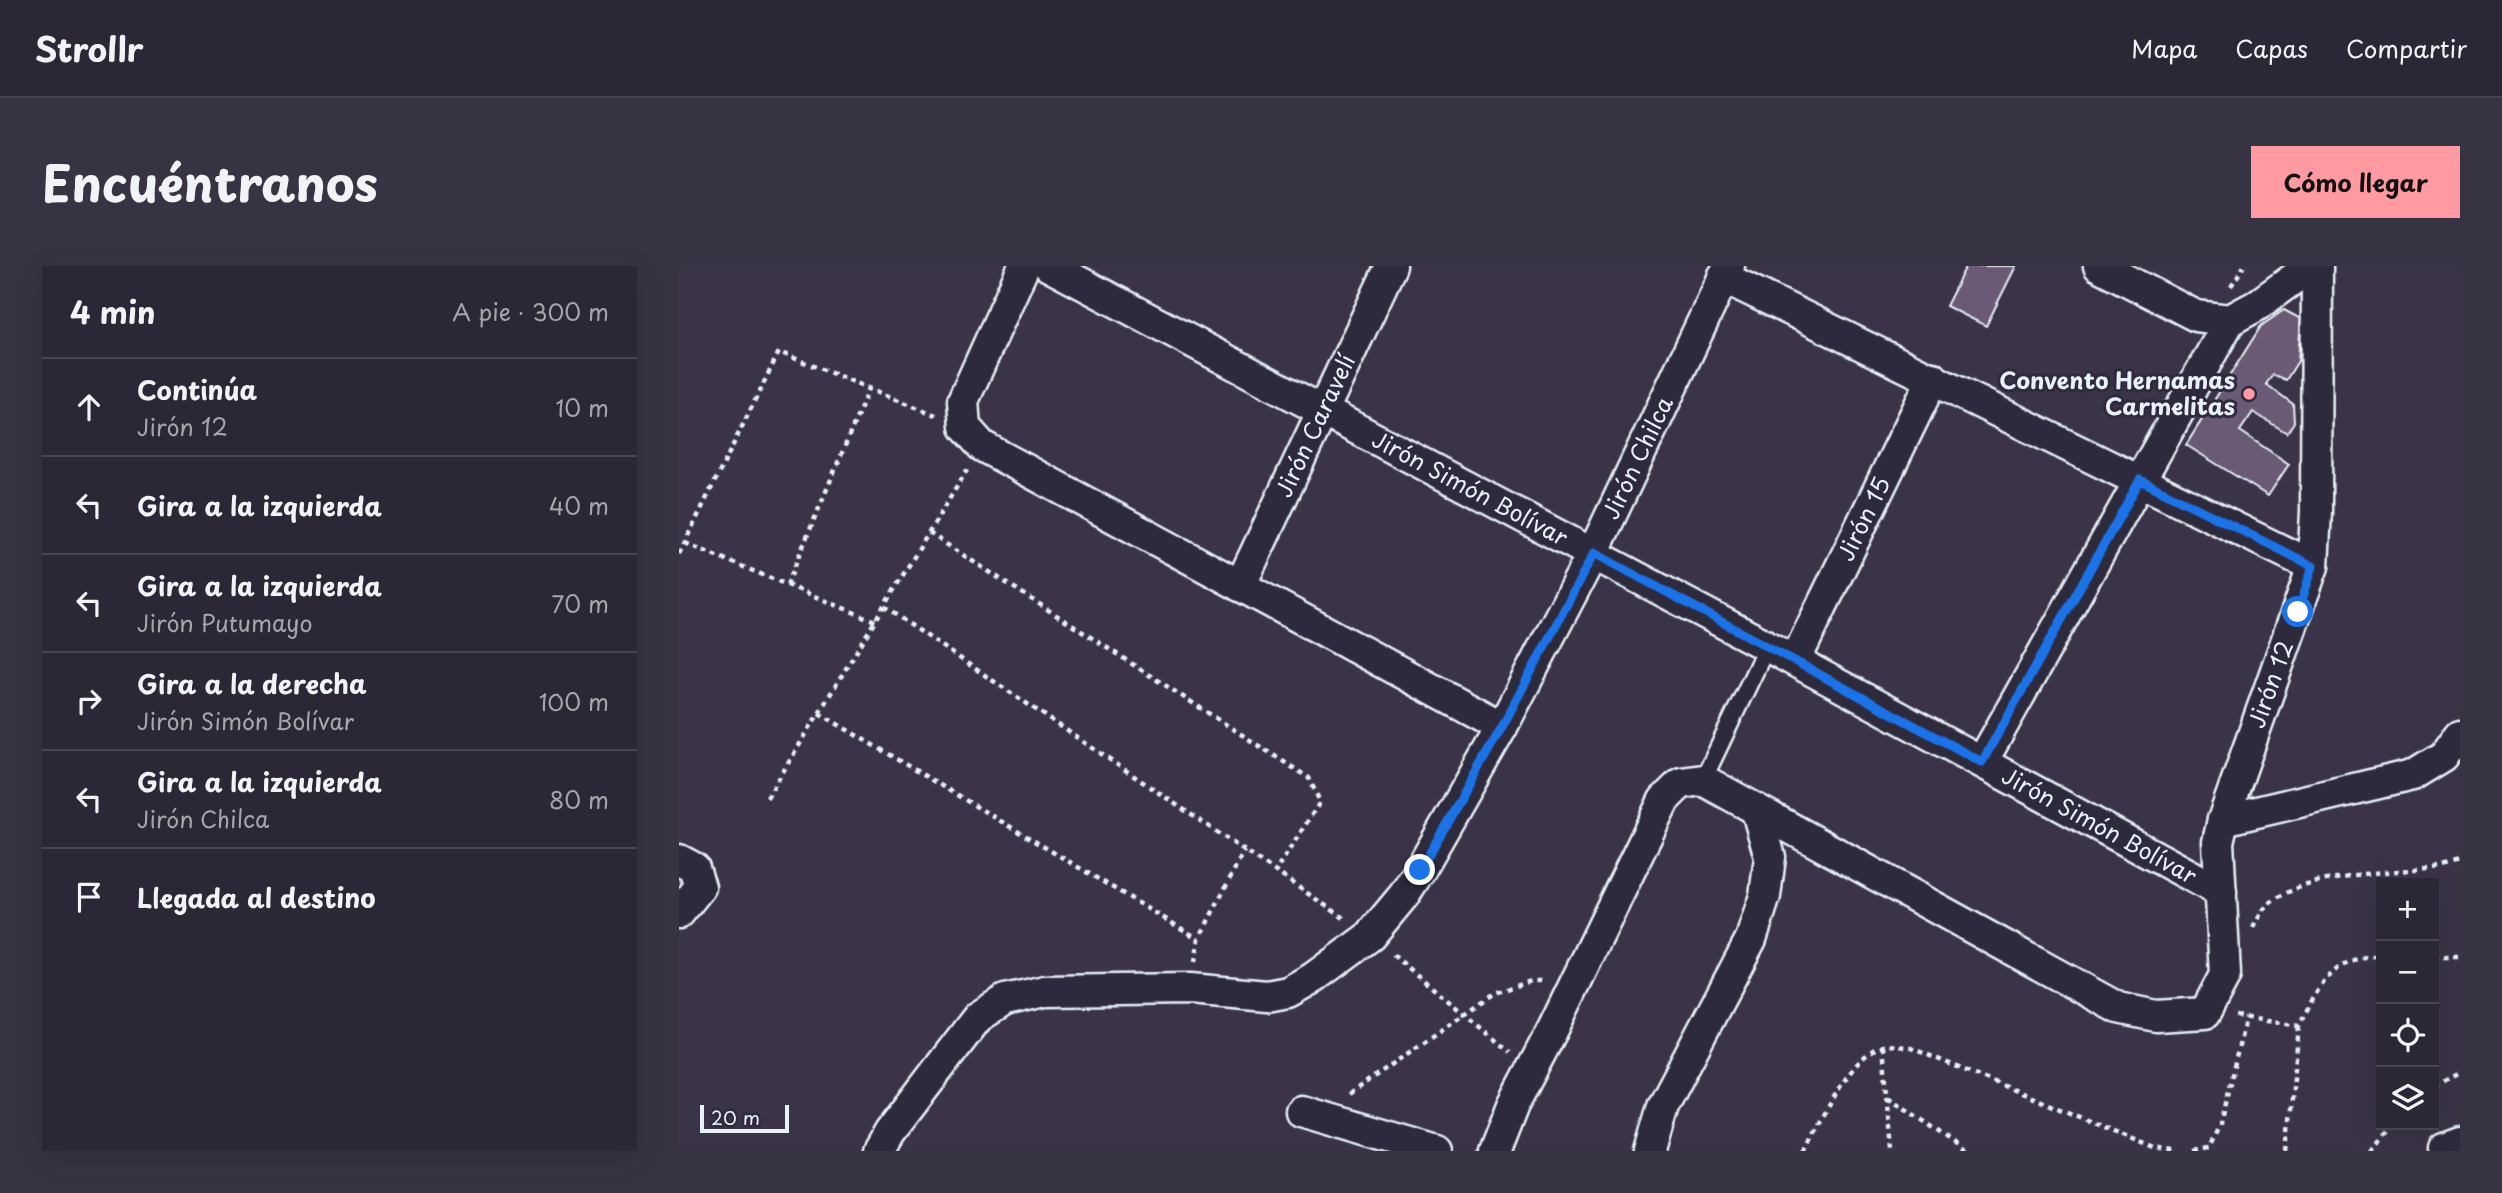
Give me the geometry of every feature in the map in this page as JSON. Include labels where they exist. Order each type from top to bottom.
[{"type":"street","points":[[1024,266],[963,401],[974,437],[1240,586],[1502,727]]},
{"type":"street","name":"Jirón Simón Bolívar","points":[[1049,266],[1594,553],[2221,892]]},
{"type":"street","name":"Jirón Caravelí","points":[[1240,586],[1391,266]]},
{"type":"street","points":[[2099,266],[2196,316],[2230,320]]},
{"type":"street","points":[[1982,762],[2230,320],[2256,306],[2311,266]]},
{"type":"street","name":"Jirón 12","points":[[2205,1013],[2225,975],[2218,842],[2223,820],[2313,566],[2318,266]]},
{"type":"street","points":[[1726,272],[2313,566]]},
{"type":"street","name":"Jirón Chilca","points":[[880,1151],[890,1132],[978,1017],[1005,1000],[1045,991],[1190,989],[1267,996],[1288,992],[1313,978],[1370,936],[1415,878],[1502,727],[1594,553],[1726,272]]},
{"type":"street","name":"Jirón 15","points":[[1795,661],[1933,378]]},
{"type":"street","points":[[2223,820],[2413,775],[2444,756],[2460,733]]},
{"type":"street","points":[[1495,1151],[1513,1105],[1664,800],[1681,783],[1703,780],[2118,1008],[2157,1016],[2205,1013]]},
{"type":"street","points":[[1650,1151],[1663,1107],[1751,939],[1765,896],[1770,857],[1757,811]]},
{"type":"street","points":[[679,860],[694,868],[700,887],[679,913]]},
{"type":"street","points":[[1301,1111],[1437,1151]]},
{"type":"street","points":[[2445,1151],[2444,1148],[2460,1142]]},
{"type":"lane","points":[[1703,780],[1767,646]]},
{"type":"path","points":[[2230,286],[2244,266]]},
{"type":"path","points":[[679,554],[779,352],[869,388],[974,437],[929,533],[767,798]]},
{"type":"path","points":[[787,584],[869,388]]},
{"type":"path","points":[[929,533],[1309,778],[1319,802],[1275,872]]},
{"type":"path","points":[[684,543],[875,621]]},
{"type":"path","points":[[884,607],[1370,936],[1532,1069]]},
{"type":"path","points":[[818,713],[1199,939]]},
{"type":"path","points":[[1190,989],[1199,939],[1244,851]]},
{"type":"path","points":[[2251,931],[2265,908],[2286,893],[2322,880],[2443,868],[2460,863]]},
{"type":"path","points":[[2287,1151],[2299,1026],[2318,988],[2338,966],[2370,955],[2376,956]]},
{"type":"path","points":[[2439,957],[2460,957]]},
{"type":"path","points":[[1301,1111],[1342,1099],[1495,993],[1531,981],[1577,979]]},
{"type":"path","points":[[2205,1013],[2299,1026]]},
{"type":"path","points":[[2194,1151],[2209,1148],[2220,1124],[2246,1017]]},
{"type":"path","points":[[1883,1046],[1892,1151]]},
{"type":"path","points":[[1805,1151],[1843,1080],[1862,1058],[1883,1046],[1911,1048],[2155,1150],[2175,1151]]},
{"type":"path","points":[[2439,1083],[2460,1072]]},
{"type":"path","points":[[1888,1097],[1968,1151]]},
{"type":"path","points":[[2372,1151],[2389,1130]]},
{"type":"building","points":[[1966,266],[2016,266],[1986,326],[1946,306]]},
{"type":"building","name":"Convento Hernamas Carmelitas","points":[[2284,310],[2301,319],[2298,361],[2286,380],[2273,375],[2266,384],[2293,404],[2294,422],[2287,433],[2253,412],[2240,431],[2289,464],[2268,496],[2186,445],[2261,326]]},
{"type":"place","name":"Convento Hernamas Carmelitas","points":[[2249,394]]},
{"type":"route","points":[[1420,870],[1502,727],[1594,553],[1982,762],[2140,480],[2313,566],[2298,612]]}]
